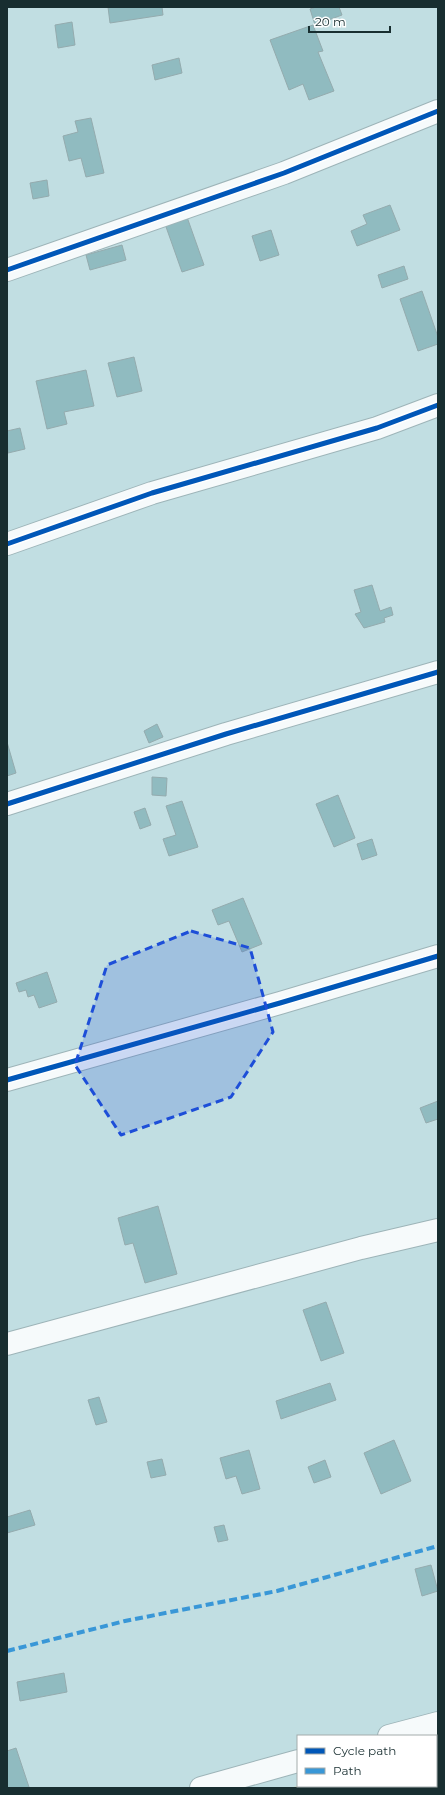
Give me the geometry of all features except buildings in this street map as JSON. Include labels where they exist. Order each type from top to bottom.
[{"type":"street","points":[[7,270],[284,173],[438,111]]},
{"type":"street","points":[[7,544],[152,493],[377,428],[438,405]]},
{"type":"street","points":[[7,804],[226,734],[438,672]]},
{"type":"street","points":[[7,1080],[438,956]]},
{"type":"street","points":[[7,1344],[360,1248],[438,1230]]},
{"type":"street","points":[[393,1735],[438,1723]]},
{"type":"street","points":[[201,1788],[297,1761]]},
{"type":"highlighted area","points":[[191,931],[250,948],[273,1032],[231,1097],[121,1135],[75,1065],[107,965]]},
{"type":"shaded area","points":[[438,1751],[438,1788],[290,1788],[297,1786],[437,1787]]},
{"type":"marked path","points":[[7,1651],[125,1621],[277,1591],[438,1546]]},
{"type":"cycle path","points":[[7,270],[284,173],[438,111]]},
{"type":"cycle path","points":[[7,544],[152,493],[377,428],[438,405]]},
{"type":"cycle path","points":[[7,804],[226,734],[438,672]]},
{"type":"cycle path","points":[[7,1080],[280,1003],[438,956]]}]
